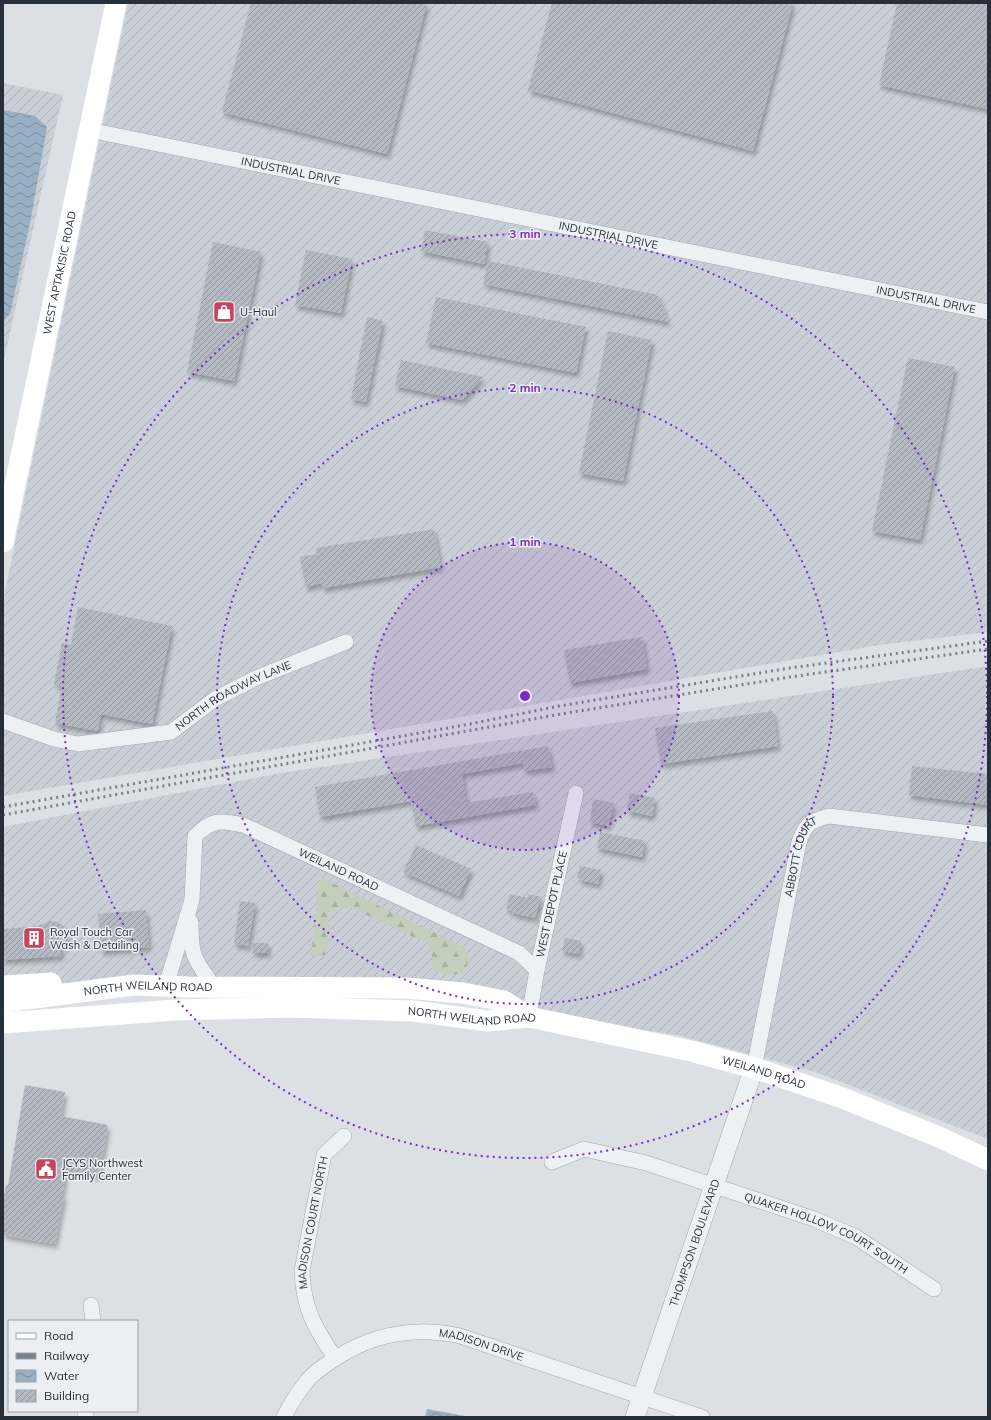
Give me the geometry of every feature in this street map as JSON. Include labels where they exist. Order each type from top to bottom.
[{"type":"main road","name":"WEST APTAKISIC ROAD","points":[[3,542],[116,3]]},
{"type":"main road","points":[[3,986],[140,978],[166,986]]},
{"type":"main road","name":"NORTH WEILAND ROAD","points":[[3,1002],[134,985],[406,988],[456,992],[504,1001],[529,1017]]},
{"type":"main road","name":"NORTH WEILAND ROAD","points":[[3,1023],[176,1010],[289,1007],[412,1011],[488,1021],[529,1017]]},
{"type":"main road","name":"WEILAND ROAD","points":[[529,1017],[684,1049],[754,1068],[840,1097],[939,1137],[988,1160]]},
{"type":"street","name":"INDUSTRIAL DRIVE","points":[[89,130],[988,312]]},
{"type":"street","name":"NORTH ROADWAY LANE","points":[[3,721],[54,739],[78,744],[172,732],[215,699],[249,681],[346,642]]},
{"type":"street","name":"WEST DEPOT PLACE","points":[[529,1017],[537,970],[576,793]]},
{"type":"street","name":"ABBOTT COURT","points":[[754,1068],[799,842],[804,829],[812,820],[830,816],[988,835]]},
{"type":"street","name":"WEILAND ROAD","points":[[214,987],[194,960],[191,949],[192,900],[194,884],[193,850],[195,836],[213,822],[227,821],[244,825],[519,953],[537,970]]},
{"type":"street","name":"WEILAND ROAD","points":[[166,986],[192,900]]},
{"type":"street","name":"THOMPSON BOULEVARD","points":[[636,1417],[754,1068]]},
{"type":"street","name":"MADISON COURT NORTH","points":[[335,1358],[315,1327],[306,1307],[302,1271],[324,1155],[344,1136]]},
{"type":"street","name":"QUAKER HOLLOW COURT SOUTH","points":[[552,1162],[584,1149],[646,1163],[814,1219],[856,1237],[934,1289]]},
{"type":"street","points":[[91,1305],[93,1320]]},
{"type":"street","name":"MADISON DRIVE","points":[[284,1417],[307,1380],[350,1348],[371,1339],[413,1332],[441,1332],[460,1336],[702,1417]]},
{"type":"shaded area","points":[[128,3],[988,3],[988,632],[879,645],[3,796],[3,601]]},
{"type":"shaded area","points":[[3,83],[63,95],[3,364]]},
{"type":"shaded area","points":[[988,666],[988,1139],[815,1072],[677,1035],[361,988],[3,995],[3,827],[275,774]]},
{"type":"green space","points":[[320,877],[464,947],[471,959],[462,973],[447,974],[432,970],[432,952],[428,944],[350,907],[328,911],[329,931],[327,954],[317,957],[311,956]]},
{"type":"water","points":[[3,110],[35,116],[47,127],[31,218],[10,314],[4,321]]},
{"type":"water","points":[[427,1409],[470,1417],[425,1417]]},
{"type":"building","points":[[251,3],[427,3],[387,154],[222,112]]},
{"type":"building","points":[[552,3],[793,3],[753,151],[528,90]]},
{"type":"building","points":[[897,3],[988,3],[988,109],[879,85]]},
{"type":"building","points":[[425,230],[488,242],[484,264],[421,251]]},
{"type":"building","name":"U-Haul","points":[[213,242],[261,252],[234,381],[187,372]]},
{"type":"building","points":[[306,250],[352,259],[341,313],[295,305]]},
{"type":"building","points":[[488,261],[658,295],[668,322],[483,284]]},
{"type":"building","points":[[436,297],[586,327],[576,373],[426,343]]},
{"type":"building","points":[[367,317],[383,321],[366,402],[351,399]]},
{"type":"building","points":[[608,331],[652,340],[623,481],[579,473]]},
{"type":"building","points":[[908,358],[955,367],[920,540],[872,531]]},
{"type":"building","points":[[401,360],[483,377],[462,400],[395,386]]},
{"type":"building","points":[[434,529],[441,567],[323,588],[322,583],[306,587],[300,557],[317,554],[316,548]]},
{"type":"building","points":[[78,607],[172,626],[152,724],[101,714],[98,731],[55,723],[62,686],[54,684],[62,643],[71,645]]},
{"type":"building","points":[[642,637],[647,669],[570,683],[564,650]]},
{"type":"building","points":[[773,711],[778,746],[661,764],[655,728]]},
{"type":"building","points":[[548,746],[552,767],[525,771],[523,763],[462,774],[466,803],[533,792],[536,805],[416,826],[411,801],[320,817],[315,787]]},
{"type":"building","points":[[912,766],[988,774],[988,805],[909,795]]},
{"type":"building","points":[[630,793],[655,798],[652,816],[627,811]]},
{"type":"building","points":[[593,799],[614,803],[608,826],[590,822]]},
{"type":"building","points":[[600,832],[645,841],[642,857],[597,848]]},
{"type":"building","points":[[416,845],[471,869],[459,896],[403,872]]},
{"type":"building","points":[[580,866],[601,870],[598,884],[577,878]]},
{"type":"building","points":[[510,894],[527,898],[528,894],[541,897],[535,918],[512,913],[513,911],[506,909]]},
{"type":"building","points":[[240,901],[255,903],[248,946],[234,944]]},
{"type":"building","points":[[146,910],[149,947],[101,951],[98,914]]},
{"type":"building","name":"Royal Touch Car Wash & Detailing","points":[[51,921],[58,922],[64,927],[66,934],[65,942],[61,946],[61,956],[3,960],[3,929],[37,926]]},
{"type":"building","points":[[565,938],[581,941],[579,954],[562,951]]},
{"type":"building","points":[[253,943],[268,943],[268,953],[253,953]]},
{"type":"building","points":[[25,1085],[65,1092],[61,1116],[108,1125],[99,1176],[66,1170],[62,1196],[64,1196],[55,1244],[3,1235],[3,1201],[6,1185],[8,1186]]},
{"type":"railway","points":[[3,807],[470,724],[559,706],[790,668],[988,641]]},
{"type":"railway","points":[[3,815],[561,714],[790,677],[988,649]]},
{"type":"place","name":"U-Haul","points":[[224,312]]},
{"type":"place","name":"Royal Touch Car Wash & Detailing","points":[[34,938]]},
{"type":"place","name":"JCYS Northwest Family Center","points":[[46,1169]]}]
